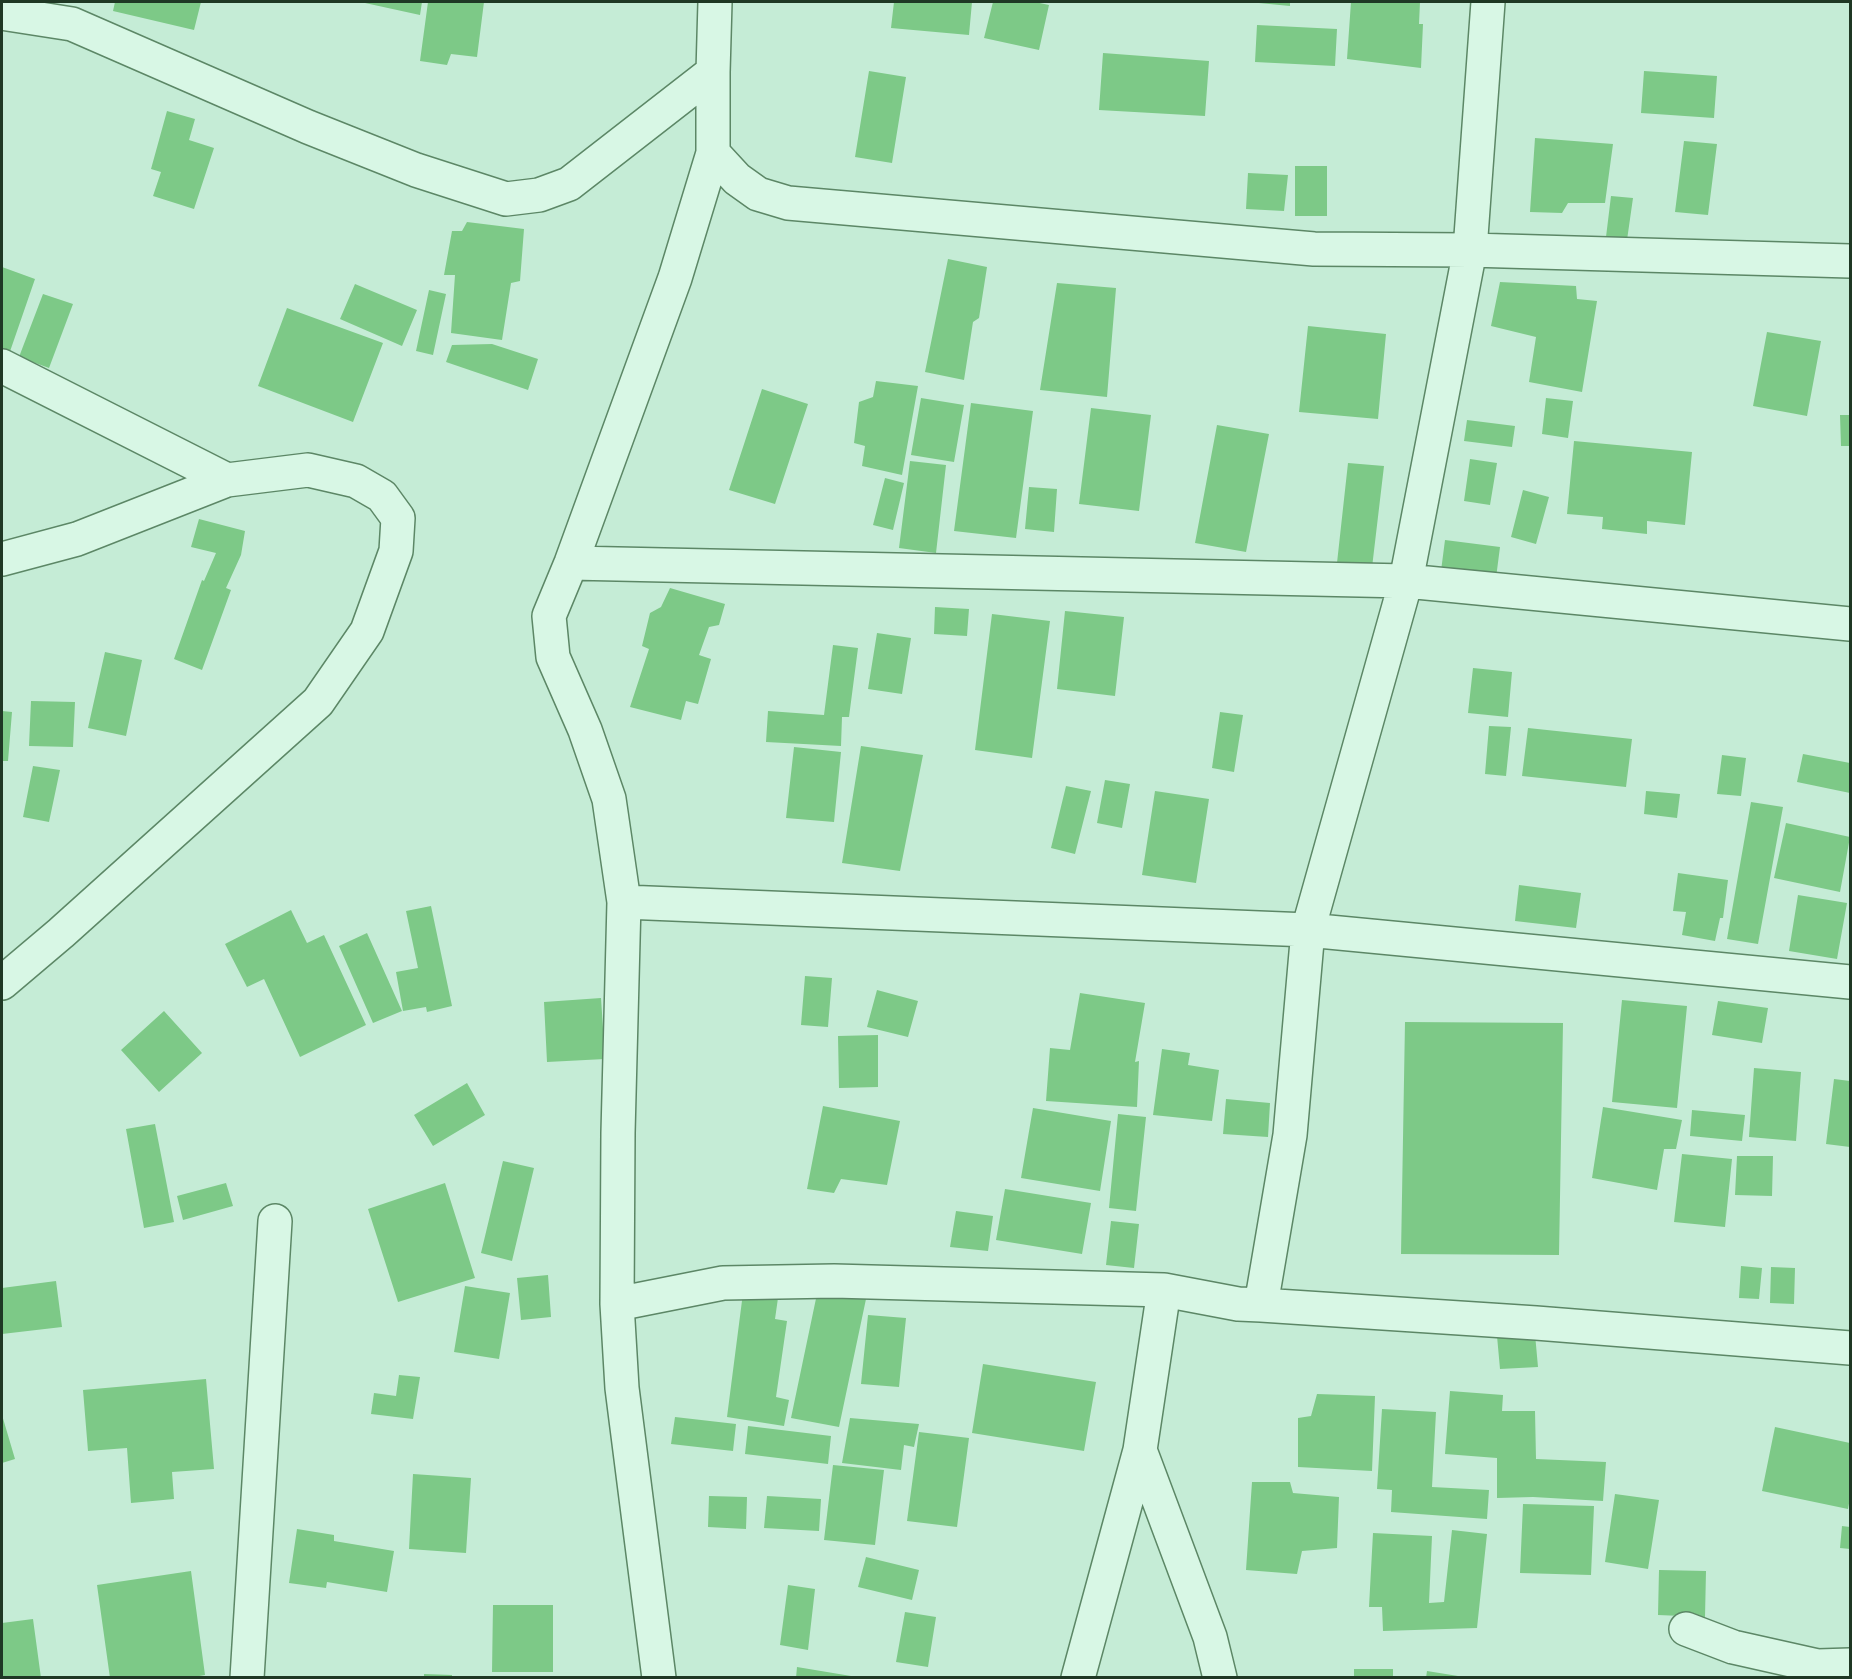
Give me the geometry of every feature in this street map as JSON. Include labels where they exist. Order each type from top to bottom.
[{"type":"street","points":[[659,1677],[622,1388],[617,1304],[618,1133],[624,902],[609,799],[585,730],[553,657],[549,616],[571,563],[675,278],[713,153],[716,2]]},
{"type":"street","points":[[1261,1305],[1290,1135],[1308,930],[1406,581],[1470,250],[1488,2]]},
{"type":"street","points":[[2,13],[72,24],[308,127],[416,170],[506,199],[539,195],[569,184],[713,72]]},
{"type":"street","points":[[713,153],[737,179],[758,194],[788,203],[1314,249],[1470,250],[1851,261]]},
{"type":"street","points":[[2,366],[227,480]]},
{"type":"street","points":[[2,559],[77,539],[227,480],[308,470],[356,481],[382,496],[398,518],[396,551],[368,631],[318,702],[61,933],[2,982]]},
{"type":"street","points":[[571,563],[1406,581],[1851,624]]},
{"type":"street","points":[[624,902],[1308,930],[1851,982]]},
{"type":"street","points":[[247,1677],[275,1221]]},
{"type":"street","points":[[617,1304],[734,1282],[834,1281],[1164,1290],[1238,1304],[1536,1323],[1851,1348]]},
{"type":"street","points":[[1078,1677],[1140,1450],[1164,1290]]},
{"type":"street","points":[[1140,1450],[1210,1637],[1220,1677]]},
{"type":"street","points":[[1686,1629],[1744,1650],[1818,1666],[1851,1665]]},
{"type":"building","points":[[115,2],[201,2],[194,30],[113,11]]},
{"type":"building","points":[[365,2],[422,2],[420,15]]},
{"type":"building","points":[[428,2],[484,2],[477,57],[451,54],[447,65],[420,61]]},
{"type":"building","points":[[894,2],[972,2],[969,35],[891,28]]},
{"type":"building","points":[[993,2],[1035,2],[1049,5],[1039,50],[984,38]]},
{"type":"building","points":[[1290,2],[1290,6],[1259,3]]},
{"type":"building","points":[[1351,2],[1420,2],[1419,24],[1423,24],[1421,68],[1347,59]]},
{"type":"building","points":[[1257,25],[1337,29],[1335,66],[1255,62]]},
{"type":"building","points":[[1103,53],[1209,61],[1205,116],[1099,110]]},
{"type":"building","points":[[869,71],[906,77],[892,163],[855,157]]},
{"type":"building","points":[[1644,71],[1717,76],[1714,118],[1641,113]]},
{"type":"building","points":[[167,111],[195,119],[189,140],[214,148],[194,209],[153,196],[161,172],[151,169]]},
{"type":"building","points":[[1535,138],[1613,144],[1605,203],[1568,203],[1562,213],[1530,212]]},
{"type":"building","points":[[1684,141],[1717,144],[1708,215],[1675,212]]},
{"type":"building","points":[[1295,166],[1327,166],[1327,216],[1295,216]]},
{"type":"building","points":[[1248,173],[1288,175],[1284,211],[1246,209]]},
{"type":"building","points":[[1611,196],[1633,198],[1627,240],[1606,237]]},
{"type":"building","points":[[467,222],[524,229],[520,281],[511,283],[502,340],[451,333],[455,275],[444,275],[452,231],[462,231]]},
{"type":"building","points":[[948,259],[987,267],[979,318],[973,322],[964,380],[925,372]]},
{"type":"building","points":[[2,267],[35,279],[6,363],[2,362]]},
{"type":"building","points":[[1500,282],[1576,286],[1577,299],[1597,301],[1582,392],[1529,382],[1536,337],[1491,326]]},
{"type":"building","points":[[1057,283],[1116,288],[1107,397],[1040,390]]},
{"type":"building","points":[[355,284],[417,310],[402,346],[340,319]]},
{"type":"building","points":[[429,290],[446,294],[433,355],[416,351]]},
{"type":"building","points":[[43,294],[73,304],[49,368],[19,357]]},
{"type":"building","points":[[287,308],[383,343],[353,422],[258,386]]},
{"type":"building","points":[[1308,326],[1386,334],[1378,419],[1299,412]]},
{"type":"building","points":[[1767,332],[1821,341],[1807,416],[1753,406]]},
{"type":"building","points":[[492,344],[538,359],[528,390],[446,362],[452,345]]},
{"type":"building","points":[[876,381],[918,386],[902,475],[862,466],[865,446],[854,443],[859,402],[873,397]]},
{"type":"building","points":[[762,389],[808,404],[775,504],[729,490]]},
{"type":"building","points":[[921,398],[964,405],[954,462],[911,455]]},
{"type":"building","points":[[1546,398],[1573,401],[1568,438],[1542,434]]},
{"type":"building","points":[[971,403],[1033,411],[1016,538],[954,531]]},
{"type":"building","points":[[1091,408],[1151,415],[1139,511],[1079,504]]},
{"type":"building","points":[[1840,415],[1850,415],[1850,446],[1841,446]]},
{"type":"building","points":[[1467,420],[1515,426],[1512,447],[1464,441]]},
{"type":"building","points":[[1217,425],[1269,434],[1246,552],[1195,543]]},
{"type":"building","points":[[1574,441],[1692,452],[1685,525],[1647,521],[1647,534],[1602,529],[1603,517],[1567,514]]},
{"type":"building","points":[[1470,459],[1497,463],[1490,505],[1464,501]]},
{"type":"building","points":[[910,461],[946,465],[936,553],[899,548]]},
{"type":"building","points":[[1348,463],[1384,466],[1371,576],[1336,572]]},
{"type":"building","points":[[885,478],[904,483],[893,530],[873,525]]},
{"type":"building","points":[[1029,487],[1057,489],[1054,532],[1025,529]]},
{"type":"building","points":[[1523,490],[1549,497],[1536,544],[1511,537]]},
{"type":"building","points":[[199,519],[245,531],[241,555],[226,588],[231,590],[202,670],[174,659],[202,580],[204,581],[216,553],[191,547]]},
{"type":"building","points":[[1445,540],[1500,547],[1496,578],[1441,571]]},
{"type":"building","points":[[670,588],[725,604],[719,625],[709,627],[699,655],[711,659],[698,704],[686,701],[681,720],[630,707],[649,649],[642,646],[650,613],[661,607]]},
{"type":"building","points":[[935,607],[969,609],[967,636],[934,634]]},
{"type":"building","points":[[1065,611],[1124,617],[1115,696],[1057,689]]},
{"type":"building","points":[[992,614],[1050,621],[1032,758],[975,750]]},
{"type":"building","points":[[877,633],[911,638],[902,694],[868,689]]},
{"type":"building","points":[[833,645],[858,648],[849,717],[842,717],[841,746],[766,742],[768,711],[824,715]]},
{"type":"building","points":[[105,652],[142,660],[126,736],[88,728]]},
{"type":"building","points":[[1473,668],[1512,672],[1508,717],[1468,713]]},
{"type":"building","points":[[31,701],[75,702],[73,747],[29,746]]},
{"type":"building","points":[[2,711],[12,712],[8,761],[2,761]]},
{"type":"building","points":[[1220,712],[1243,715],[1234,772],[1212,768]]},
{"type":"building","points":[[1489,726],[1511,727],[1506,776],[1485,774]]},
{"type":"building","points":[[1528,728],[1632,739],[1626,787],[1522,776]]},
{"type":"building","points":[[861,746],[923,755],[900,871],[842,863]]},
{"type":"building","points":[[794,747],[841,752],[834,822],[786,818]]},
{"type":"building","points":[[1803,754],[1850,763],[1850,793],[1797,782]]},
{"type":"building","points":[[1722,755],[1746,758],[1741,796],[1717,794]]},
{"type":"building","points":[[33,766],[60,770],[49,822],[23,817]]},
{"type":"building","points":[[1105,780],[1130,784],[1122,828],[1097,823]]},
{"type":"building","points":[[1066,786],[1091,791],[1075,854],[1051,848]]},
{"type":"building","points":[[1155,791],[1209,799],[1196,883],[1142,875]]},
{"type":"building","points":[[1646,791],[1680,794],[1677,818],[1644,814]]},
{"type":"building","points":[[1751,802],[1783,807],[1758,944],[1727,939]]},
{"type":"building","points":[[1786,823],[1850,837],[1840,892],[1774,878]]},
{"type":"building","points":[[1678,873],[1728,880],[1723,918],[1720,918],[1715,941],[1682,935],[1686,912],[1673,911]]},
{"type":"building","points":[[1519,885],[1581,893],[1576,928],[1515,921]]},
{"type":"building","points":[[1798,895],[1847,903],[1837,959],[1789,951]]},
{"type":"building","points":[[431,906],[452,1006],[427,1012],[426,1007],[403,1011],[396,972],[418,968],[406,911]]},
{"type":"building","points":[[291,910],[307,943],[324,935],[366,1025],[300,1057],[264,979],[247,987],[225,944]]},
{"type":"building","points":[[367,933],[402,1011],[373,1023],[339,946]]},
{"type":"building","points":[[805,976],[832,978],[828,1027],[801,1025]]},
{"type":"building","points":[[877,990],[918,1001],[908,1037],[867,1027]]},
{"type":"building","points":[[1080,993],[1145,1003],[1135,1062],[1139,1061],[1137,1107],[1046,1101],[1050,1048],[1070,1050]]},
{"type":"building","points":[[601,998],[605,1059],[547,1062],[544,1002]]},
{"type":"building","points":[[1622,1000],[1687,1006],[1677,1108],[1612,1102]]},
{"type":"building","points":[[1718,1001],[1768,1008],[1762,1043],[1712,1035]]},
{"type":"building","points":[[164,1011],[202,1053],[159,1092],[121,1050]]},
{"type":"building","points":[[1405,1022],[1563,1023],[1559,1255],[1401,1254]]},
{"type":"building","points":[[878,1035],[878,1087],[839,1088],[838,1036]]},
{"type":"building","points":[[1162,1049],[1190,1053],[1188,1065],[1219,1070],[1212,1121],[1153,1115]]},
{"type":"building","points":[[1754,1068],[1801,1072],[1796,1141],[1749,1137]]},
{"type":"building","points":[[1834,1079],[1850,1081],[1850,1147],[1826,1144]]},
{"type":"building","points":[[467,1083],[485,1115],[433,1146],[414,1115]]},
{"type":"building","points":[[1226,1099],[1270,1103],[1268,1137],[1223,1134]]},
{"type":"building","points":[[823,1106],[900,1121],[887,1185],[841,1179],[834,1193],[807,1189]]},
{"type":"building","points":[[1603,1107],[1682,1120],[1676,1149],[1664,1149],[1657,1190],[1592,1178]]},
{"type":"building","points":[[1033,1108],[1111,1121],[1100,1191],[1021,1178]]},
{"type":"building","points":[[1692,1110],[1745,1115],[1742,1141],[1690,1136]]},
{"type":"building","points":[[1118,1114],[1146,1117],[1136,1211],[1109,1208]]},
{"type":"building","points":[[155,1124],[174,1222],[144,1228],[126,1129]]},
{"type":"building","points":[[1682,1154],[1732,1159],[1725,1227],[1674,1222]]},
{"type":"building","points":[[1737,1156],[1773,1156],[1772,1196],[1735,1195]]},
{"type":"building","points":[[503,1161],[534,1168],[512,1261],[481,1253]]},
{"type":"building","points":[[226,1183],[233,1206],[183,1220],[177,1196]]},
{"type":"building","points":[[445,1183],[475,1278],[398,1302],[368,1209]]},
{"type":"building","points":[[1005,1189],[1091,1203],[1082,1254],[996,1240]]},
{"type":"building","points":[[956,1211],[993,1216],[988,1251],[950,1247]]},
{"type":"building","points":[[1111,1221],[1139,1224],[1134,1268],[1106,1265]]},
{"type":"building","points":[[1741,1266],[1762,1268],[1759,1299],[1739,1298]]},
{"type":"building","points":[[1771,1267],[1795,1268],[1794,1304],[1770,1303]]},
{"type":"building","points":[[548,1275],[551,1317],[521,1320],[517,1278]]},
{"type":"building","points":[[56,1281],[62,1327],[2,1334],[2,1288]]},
{"type":"building","points":[[465,1286],[510,1293],[499,1359],[454,1352]]},
{"type":"building","points":[[818,1289],[866,1299],[839,1427],[791,1418]]},
{"type":"building","points":[[743,1293],[778,1298],[775,1319],[787,1321],[776,1397],[789,1400],[784,1426],[727,1417]]},
{"type":"building","points":[[868,1315],[906,1318],[899,1387],[861,1384]]},
{"type":"building","points":[[1535,1334],[1538,1367],[1500,1369],[1497,1336]]},
{"type":"building","points":[[983,1364],[1096,1382],[1084,1451],[972,1433]]},
{"type":"building","points":[[399,1375],[420,1377],[413,1419],[371,1414],[374,1393],[396,1396]]},
{"type":"building","points":[[206,1379],[214,1469],[172,1472],[174,1499],[131,1503],[127,1448],[88,1451],[83,1390]]},
{"type":"building","points":[[1450,1391],[1503,1395],[1502,1411],[1535,1411],[1536,1459],[1606,1462],[1603,1501],[1533,1497],[1497,1498],[1497,1458],[1445,1454]]},
{"type":"building","points":[[1317,1394],[1375,1396],[1372,1471],[1298,1467],[1298,1418],[1311,1416]]},
{"type":"building","points":[[1382,1409],[1436,1412],[1432,1487],[1489,1490],[1487,1519],[1391,1512],[1392,1490],[1377,1489]]},
{"type":"building","points":[[2,1415],[15,1459],[2,1463]]},
{"type":"building","points":[[675,1417],[736,1424],[733,1451],[671,1444]]},
{"type":"building","points":[[850,1418],[919,1424],[914,1447],[904,1445],[901,1470],[842,1463]]},
{"type":"building","points":[[748,1426],[831,1436],[828,1464],[745,1454]]},
{"type":"building","points":[[1775,1427],[1850,1443],[1848,1509],[1762,1491]]},
{"type":"building","points":[[919,1432],[969,1438],[957,1527],[907,1521]]},
{"type":"building","points":[[833,1465],[884,1470],[875,1545],[824,1540]]},
{"type":"building","points":[[413,1474],[471,1478],[466,1553],[409,1549]]},
{"type":"building","points":[[1252,1482],[1290,1482],[1293,1493],[1339,1497],[1337,1548],[1302,1551],[1297,1574],[1246,1570]]},
{"type":"building","points":[[1615,1494],[1659,1500],[1648,1569],[1605,1562]]},
{"type":"building","points":[[709,1496],[747,1497],[746,1529],[708,1527]]},
{"type":"building","points":[[767,1496],[821,1499],[819,1531],[764,1528]]},
{"type":"building","points":[[1523,1504],[1594,1506],[1591,1575],[1520,1573]]},
{"type":"building","points":[[1842,1526],[1850,1527],[1850,1549],[1840,1548]]},
{"type":"building","points":[[297,1529],[334,1535],[334,1541],[394,1551],[387,1592],[327,1582],[326,1588],[289,1583]]},
{"type":"building","points":[[1452,1530],[1487,1534],[1477,1628],[1383,1631],[1382,1607],[1369,1607],[1373,1533],[1432,1536],[1429,1603],[1444,1602]]},
{"type":"building","points":[[866,1557],[919,1570],[912,1600],[858,1587]]},
{"type":"building","points":[[1659,1570],[1706,1571],[1705,1617],[1658,1615]]},
{"type":"building","points":[[191,1571],[205,1675],[188,1678],[110,1678],[97,1585]]},
{"type":"building","points":[[788,1585],[815,1589],[808,1650],[780,1645]]},
{"type":"building","points":[[493,1605],[553,1605],[553,1672],[492,1672]]},
{"type":"building","points":[[905,1612],[936,1617],[928,1667],[896,1662]]},
{"type":"building","points":[[33,1619],[41,1678],[2,1678],[2,1623]]},
{"type":"building","points":[[797,1667],[851,1676],[851,1678],[796,1678]]},
{"type":"building","points":[[1354,1669],[1393,1669],[1393,1678],[1354,1678]]},
{"type":"building","points":[[1427,1671],[1458,1676],[1458,1678],[1426,1678]]},
{"type":"building","points":[[424,1674],[452,1675],[452,1678],[424,1678]]}]
